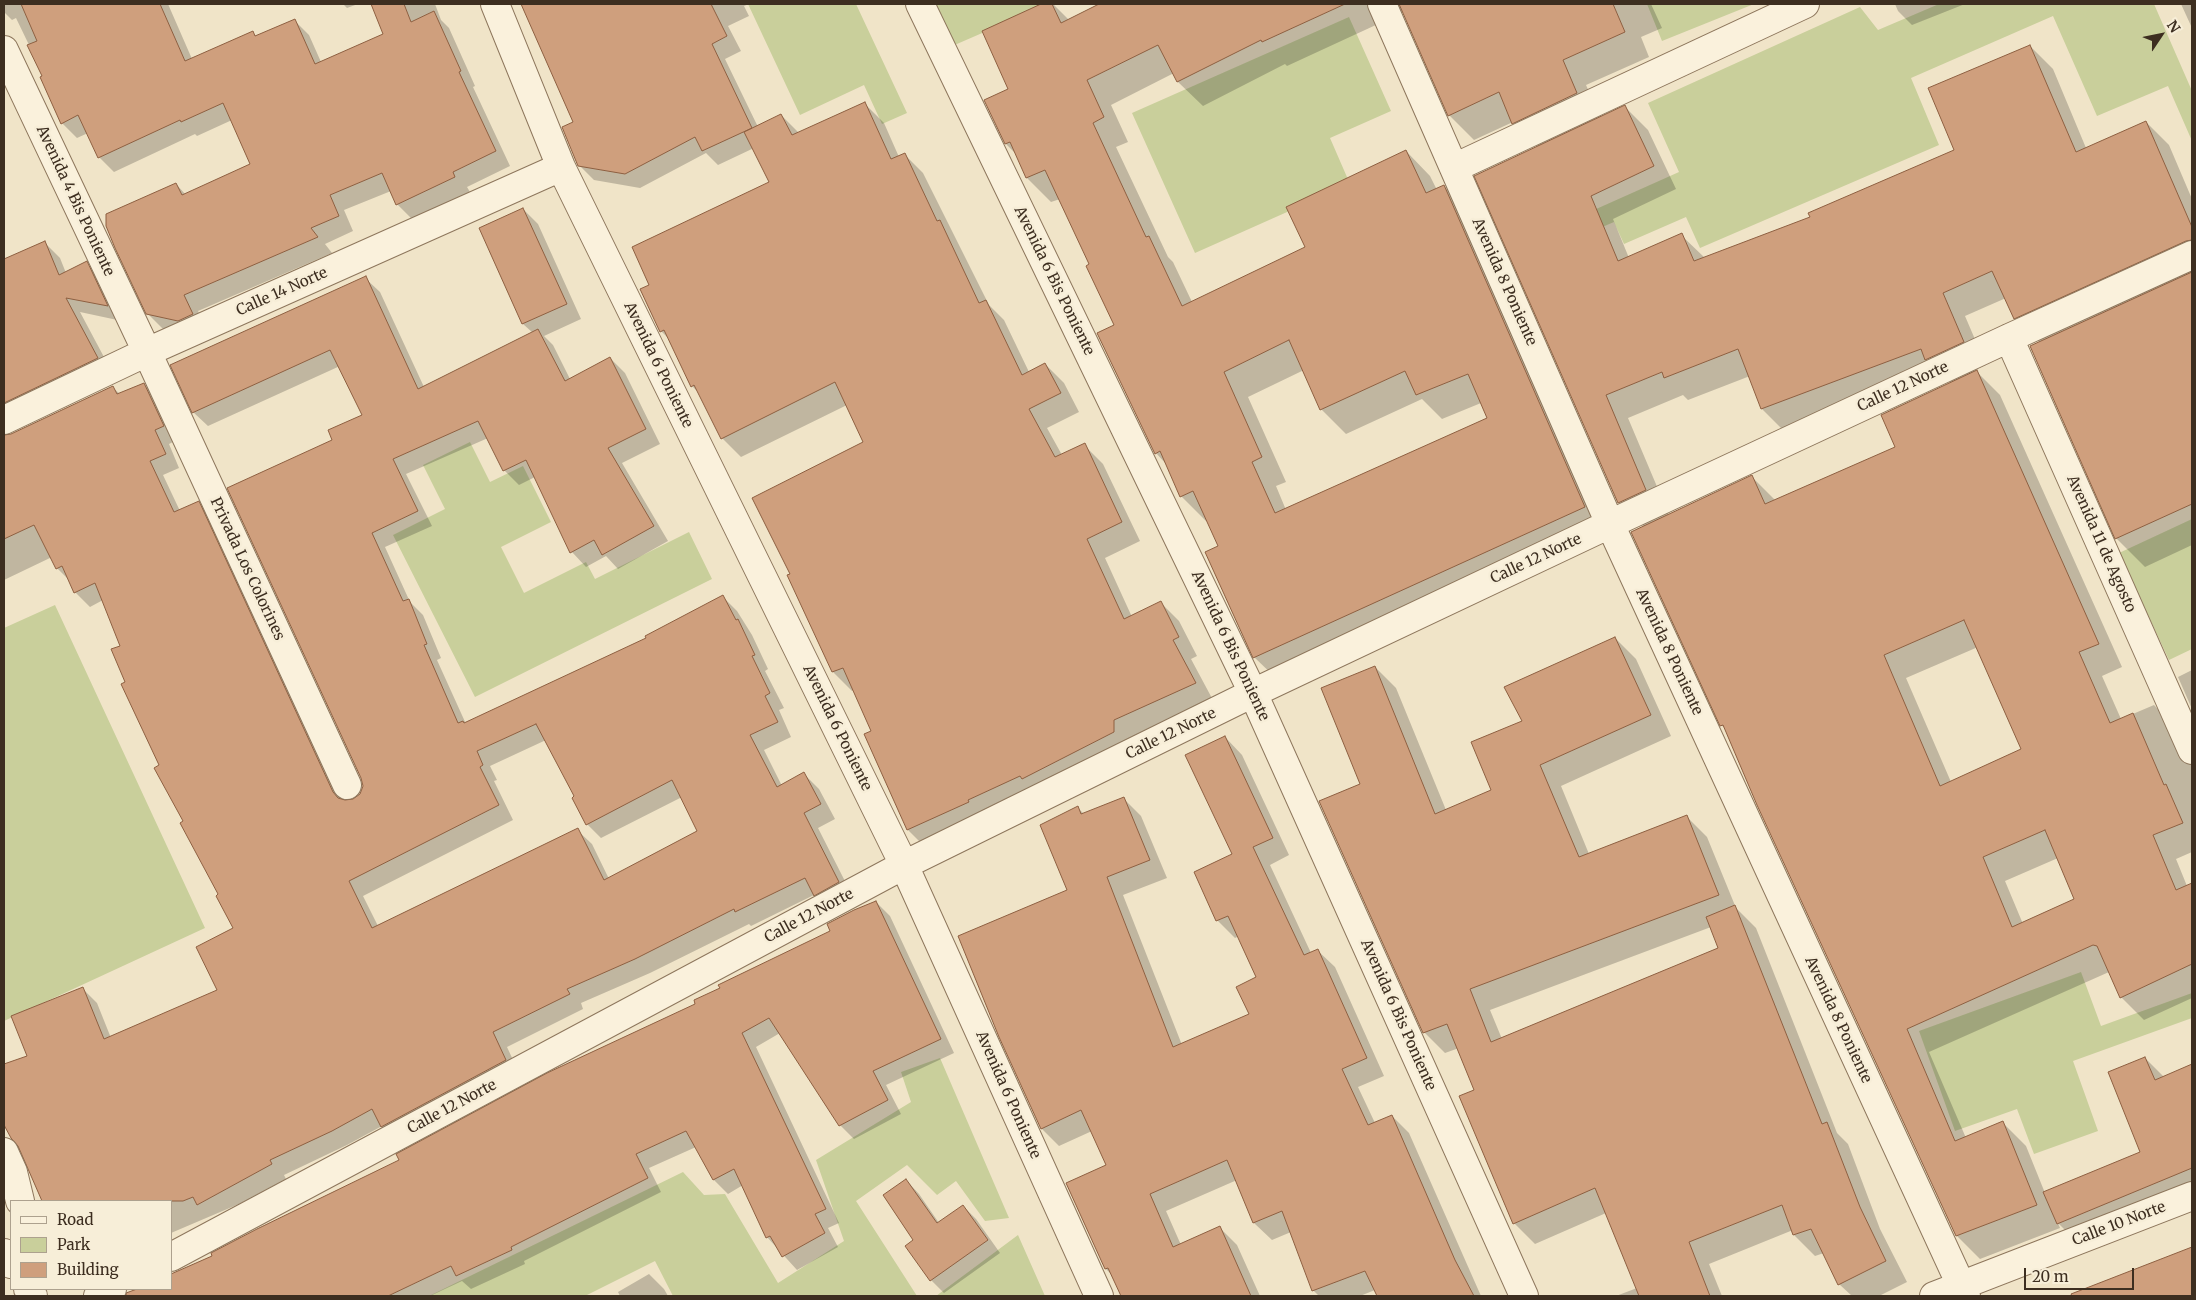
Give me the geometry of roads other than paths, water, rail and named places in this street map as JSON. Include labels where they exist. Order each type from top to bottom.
[{"type":"street","points":[[495,4],[561,167]]},
{"type":"street","name":"Avenida 6 Bis Poniente","points":[[920,4],[1253,693],[1524,1296]]},
{"type":"street","name":"Avenida 8 Poniente","points":[[1382,4],[1610,524],[1963,1291]]},
{"type":"street","points":[[1454,168],[1805,4]]},
{"type":"street","name":"Avenida 4 Bis Poniente","points":[[4,50],[147,352]]},
{"type":"street","name":"Calle 14 Norte","points":[[4,420],[147,352],[561,167]]},
{"type":"street","name":"Avenida 6 Poniente","points":[[561,167],[904,865],[1099,1296]]},
{"type":"street","name":"Calle 12 Norte","points":[[172,1256],[904,865],[1253,693],[1610,524],[2192,255]]},
{"type":"street","name":"Avenida 11 de Agosto","points":[[2009,338],[2192,750]]},
{"type":"street","name":"Privada Los Colorines","points":[[147,352],[347,785]]},
{"type":"street","points":[[4,1152],[13,1172],[20,1200]]},
{"type":"street","name":"Calle 10 Norte","points":[[1934,1296],[1963,1291],[2192,1196]]},
{"type":"street","points":[[98,1296],[110,1290]]}]
